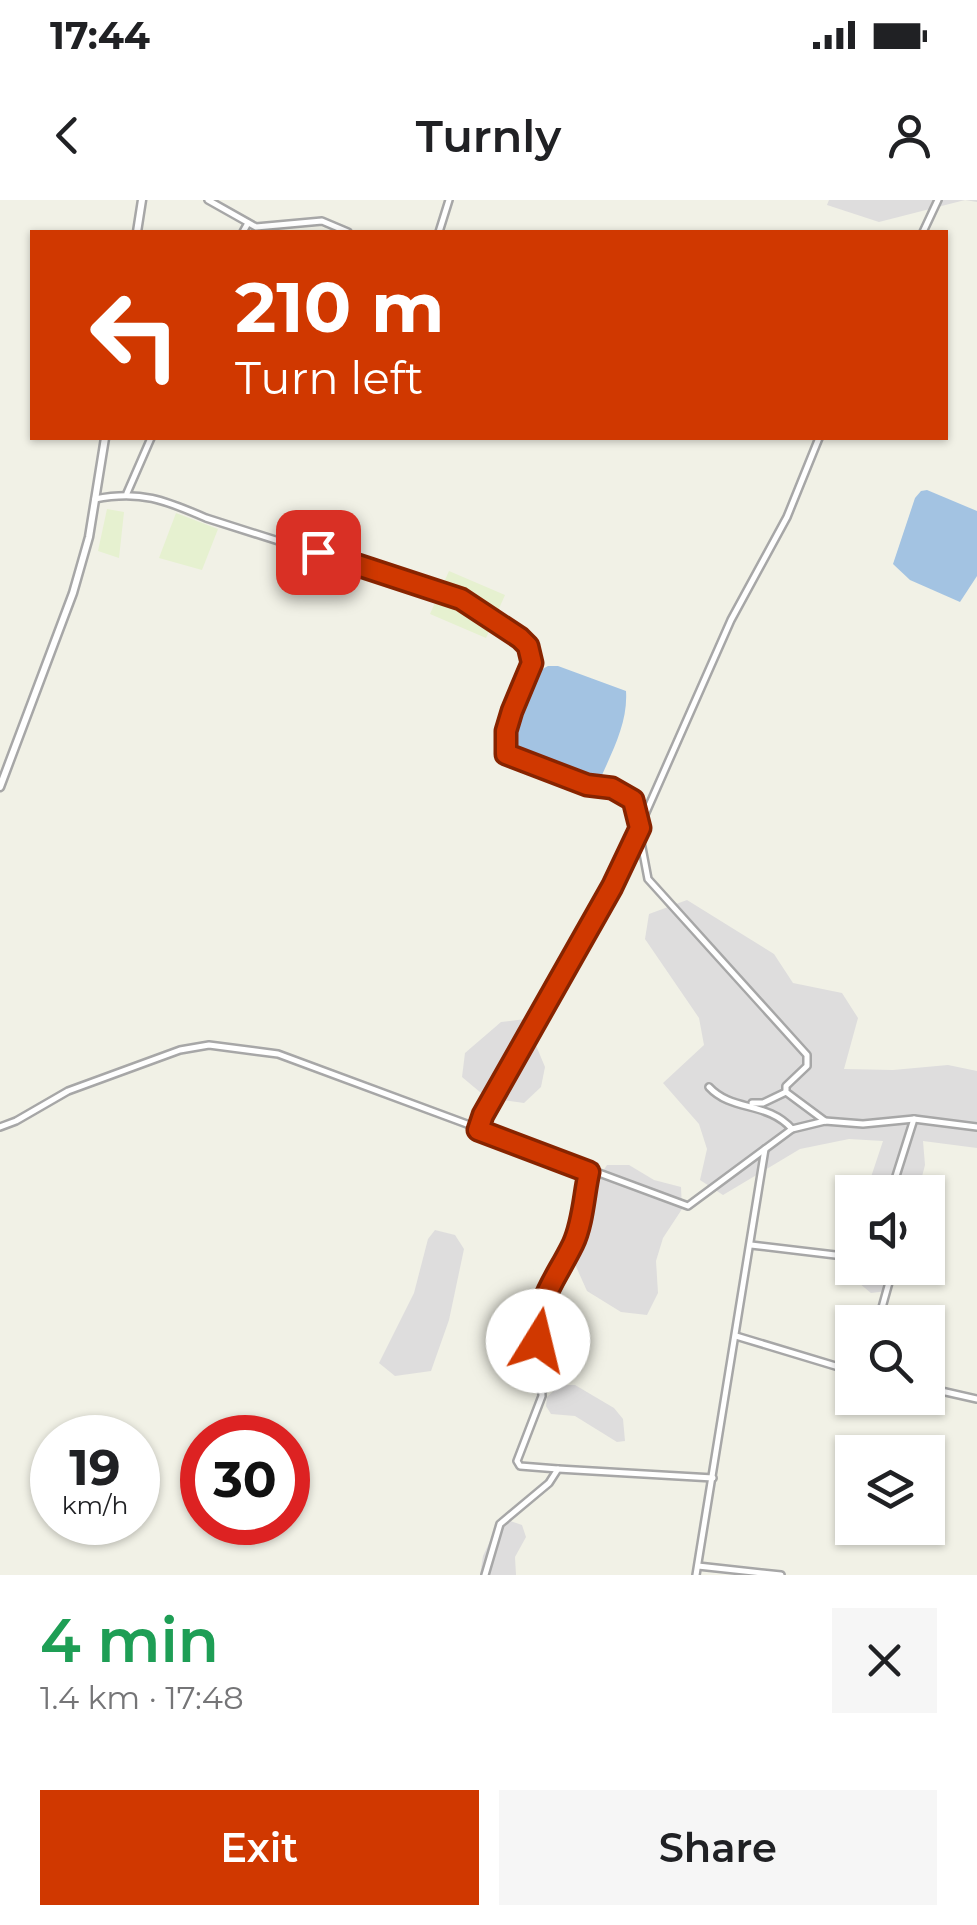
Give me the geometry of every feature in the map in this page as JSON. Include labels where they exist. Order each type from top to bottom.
[{"type":"street","points":[[137,230],[142,200]]},
{"type":"street","points":[[208,200],[256,228],[322,221],[343,230]]},
{"type":"street","points":[[439,230],[450,200]]},
{"type":"street","points":[[924,230],[938,200]]},
{"type":"street","points":[[244,230],[248,223]]},
{"type":"street","points":[[0,788],[68,606],[89,537],[104,440]]},
{"type":"street","points":[[127,493],[150,440]]},
{"type":"street","points":[[478,1130],[612,887],[732,620],[787,516],[818,440]]},
{"type":"street","points":[[95,499],[127,493],[171,503],[466,601],[520,638],[533,659],[506,731],[506,754],[587,785],[624,792],[633,800],[648,879],[807,1055],[806,1066],[786,1086],[786,1092]]},
{"type":"street","points":[[0,1127],[68,1091],[180,1050],[209,1044],[278,1054],[688,1206],[792,1129],[825,1120],[863,1124],[914,1119],[977,1128]]},
{"type":"street","points":[[708,1087],[712,1096],[768,1109],[792,1129]]},
{"type":"street","points":[[739,1104],[763,1103],[786,1092]]},
{"type":"street","points":[[786,1092],[825,1120]]},
{"type":"street","points":[[896,1175],[914,1119]]},
{"type":"street","points":[[696,1575],[765,1148]]},
{"type":"street","points":[[589,1172],[572,1245],[552,1278],[537,1315],[542,1396],[517,1461],[520,1466],[713,1478]]},
{"type":"street","points":[[751,1245],[835,1255]]},
{"type":"street","points":[[736,1336],[835,1366]]},
{"type":"street","points":[[945,1392],[977,1400]]},
{"type":"street","points":[[484,1575],[500,1524],[549,1483],[558,1469]]},
{"type":"street","points":[[698,1566],[781,1575]]},
{"type":"shaded area","points":[[829,200],[965,200],[879,222],[827,205]]},
{"type":"shaded area","points":[[687,900],[774,954],[793,983],[842,993],[858,1018],[844,1069],[948,1065],[977,1071],[977,1148],[923,1141],[922,1175],[872,1175],[883,1141],[849,1139],[800,1149],[723,1195],[700,1180],[707,1149],[699,1124],[663,1083],[704,1045],[699,1018],[645,939],[649,914]]},
{"type":"shaded area","points":[[525,1019],[545,1067],[541,1087],[524,1103],[487,1098],[462,1077],[465,1053],[501,1022]]},
{"type":"shaded area","points":[[607,1165],[629,1165],[654,1180],[681,1187],[682,1209],[663,1238],[656,1261],[658,1293],[647,1315],[621,1312],[587,1291],[574,1262],[586,1197]]},
{"type":"shaded area","points":[[435,1230],[455,1235],[464,1249],[449,1320],[431,1371],[395,1376],[379,1363],[414,1293],[428,1239]]},
{"type":"shaded area","points":[[861,1285],[892,1285],[887,1291],[871,1293]]},
{"type":"shaded area","points":[[560,1385],[575,1385],[614,1408],[623,1419],[625,1441],[617,1442],[575,1416],[551,1414],[546,1406],[547,1397]]},
{"type":"shaded area","points":[[501,1518],[522,1525],[526,1537],[515,1557],[516,1575],[480,1575],[483,1556]]},
{"type":"green space","points":[[107,509],[124,512],[119,558],[98,551]]},
{"type":"green space","points":[[176,513],[218,529],[202,570],[159,558]]},
{"type":"green space","points":[[449,571],[505,595],[486,638],[430,614]]},
{"type":"water","points":[[927,490],[977,511],[977,576],[960,602],[910,580],[893,564],[915,498]]},
{"type":"water","points":[[548,666],[558,666],[626,691],[622,724],[602,775],[581,777],[554,771],[510,750],[520,703],[533,680]]},
{"type":"route","points":[[318,552],[461,599],[520,638],[533,659],[516,695],[506,731],[506,754],[587,785],[624,792],[633,800],[640,828],[612,887],[478,1130],[589,1172],[572,1245],[552,1278],[537,1315],[538,1341]]}]
